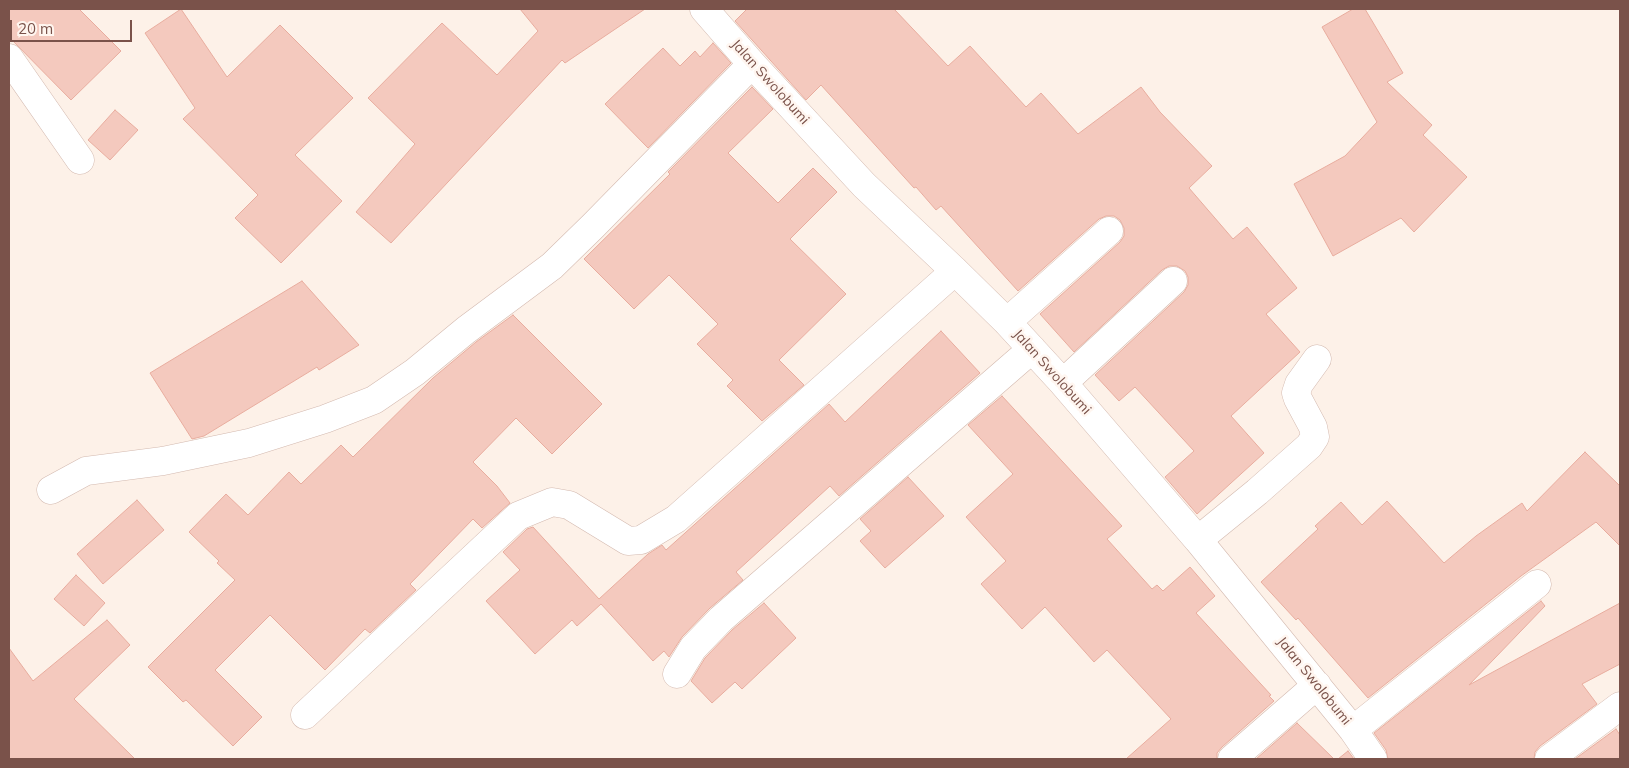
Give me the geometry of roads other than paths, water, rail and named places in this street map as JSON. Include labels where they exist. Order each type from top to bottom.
[{"type":"street","name":"Jalan Swolobumi","points":[[704,9],[864,185],[955,271],[1032,349],[1198,540],[1353,730],[1373,759]]},
{"type":"street","points":[[9,58],[80,160]]},
{"type":"street","points":[[51,490],[86,471],[163,461],[249,443],[326,419],[374,400],[415,372],[466,330],[552,266],[752,64]]},
{"type":"street","points":[[1007,322],[1109,231]]},
{"type":"street","points":[[305,715],[518,516],[552,502],[570,505],[628,541],[641,540],[676,518],[955,271]]},
{"type":"street","points":[[1062,383],[1173,282]]},
{"type":"street","points":[[677,674],[694,648],[721,620],[1032,349]]},
{"type":"street","points":[[1198,540],[1270,481],[1309,446],[1315,437],[1314,427],[1296,392],[1299,384],[1317,359]]},
{"type":"street","points":[[1353,730],[1537,584]]},
{"type":"street","points":[[1232,759],[1317,685]]},
{"type":"street","points":[[1549,759],[1620,706]]}]
